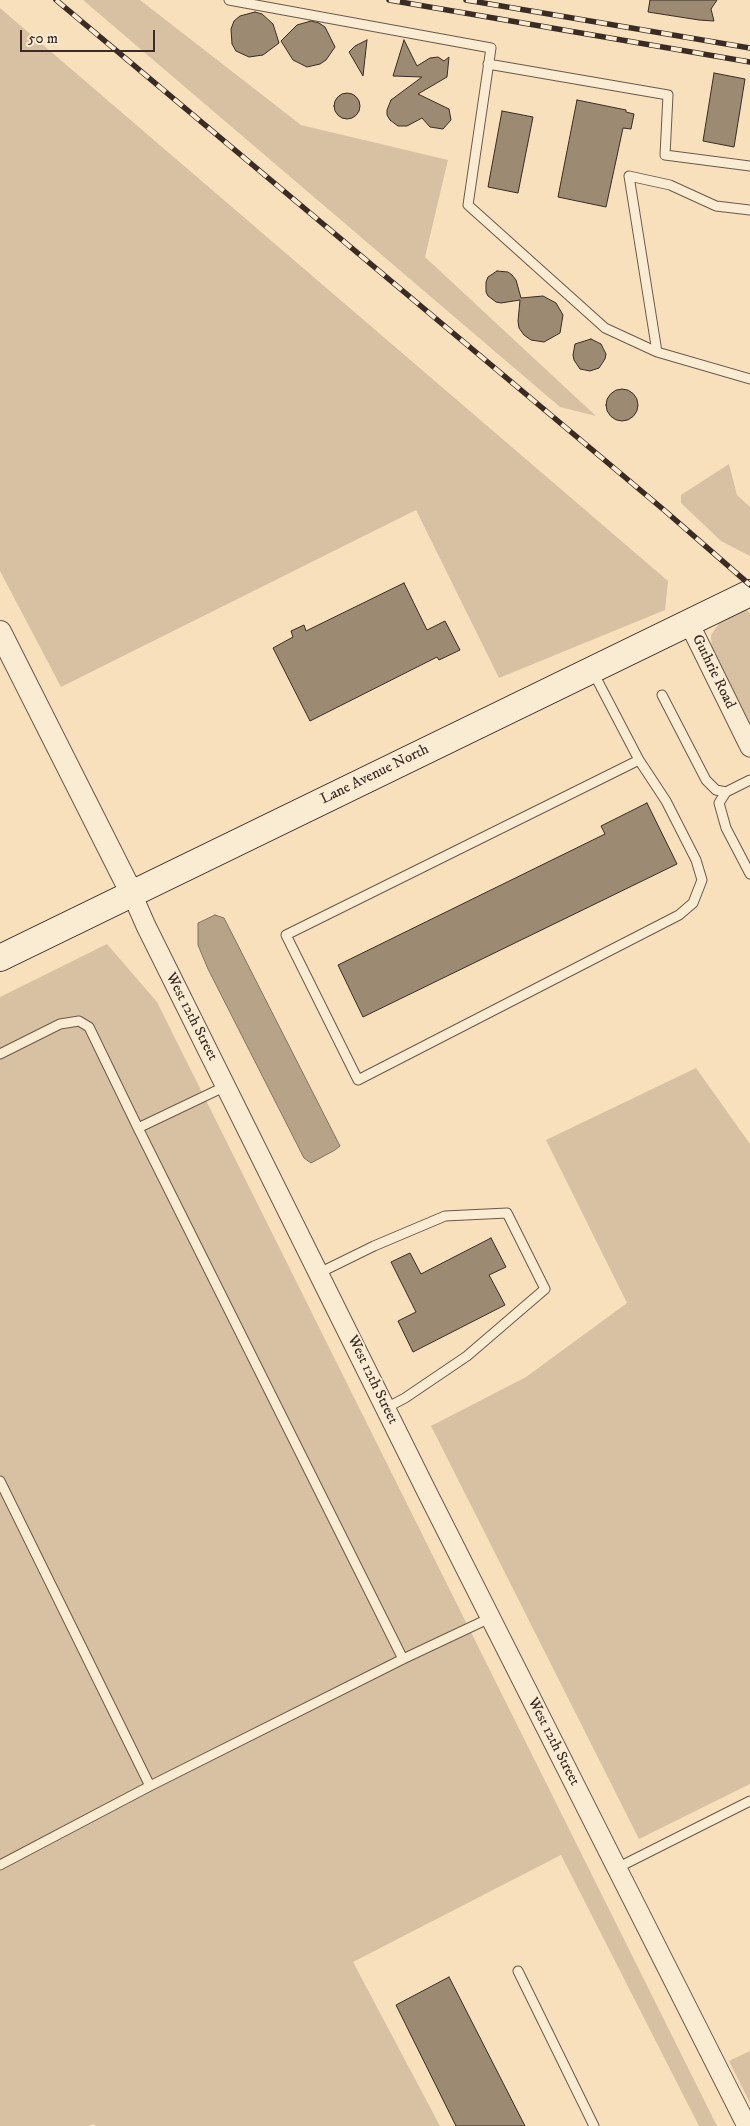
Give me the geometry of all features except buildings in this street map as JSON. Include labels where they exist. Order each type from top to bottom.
[{"type":"main road","name":"Lane Avenue North","points":[[0,958],[750,593]]},
{"type":"street","name":"Guthrie Road","points":[[689,623],[750,747]]},
{"type":"street","name":"West 12th Street","points":[[0,632],[132,894],[146,926],[490,1618],[747,2126]]},
{"type":"lane","points":[[229,0],[491,48],[468,205],[605,328],[657,352],[706,368],[750,379]]},
{"type":"lane","points":[[488,64],[668,95],[665,155],[750,166]]},
{"type":"lane","points":[[657,352],[629,176],[670,185],[716,206],[750,210]]},
{"type":"lane","points":[[592,670],[639,760],[666,801],[696,860],[702,880],[693,903],[679,915],[358,1080],[286,935],[639,760]]},
{"type":"lane","points":[[662,695],[706,780],[716,790],[726,792]]},
{"type":"lane","points":[[750,780],[726,792],[719,802],[726,828],[750,874]]},
{"type":"lane","points":[[0,1054],[60,1024],[80,1021],[89,1027],[403,1659]]},
{"type":"lane","points":[[138,1128],[226,1086]]},
{"type":"lane","points":[[319,1273],[374,1246],[445,1216],[507,1213],[545,1289],[467,1356],[405,1398],[386,1408]]},
{"type":"lane","points":[[0,1481],[150,1786]]},
{"type":"lane","points":[[0,1865],[150,1786],[403,1659],[490,1618]]},
{"type":"lane","points":[[616,1868],[750,1801]]},
{"type":"lane","points":[[518,1971],[594,2126]]},
{"type":"shaded area","points":[[83,0],[140,0],[301,125],[448,160],[425,257],[596,416],[560,407]]},
{"type":"shaded area","points":[[0,8],[668,581],[665,610],[499,678],[416,510],[61,687],[0,571]]},
{"type":"shaded area","points":[[729,464],[737,495],[750,507],[750,556],[721,541],[681,503],[681,495]]},
{"type":"shaded area","points":[[745,608],[750,613],[750,725],[712,653],[711,635],[720,622]]},
{"type":"shaded area","points":[[215,915],[224,918],[340,1146],[311,1163],[304,1158],[208,969],[198,945],[198,923]]},
{"type":"shaded area","points":[[107,944],[157,1002],[717,2126],[699,2126],[561,1855],[353,1962],[440,2126],[95,2126],[94,2124],[88,2126],[0,2126],[0,997]]},
{"type":"shaded area","points":[[696,1068],[750,1144],[750,1784],[639,1839],[431,1426],[526,1377],[627,1303],[546,1140]]},
{"type":"shaded area","points":[[750,2051],[750,2103],[729,2061]]},
{"type":"railway","points":[[56,0],[664,510],[750,585]]},
{"type":"railway","points":[[389,0],[750,62]]},
{"type":"railway","points":[[466,0],[750,48]]}]
